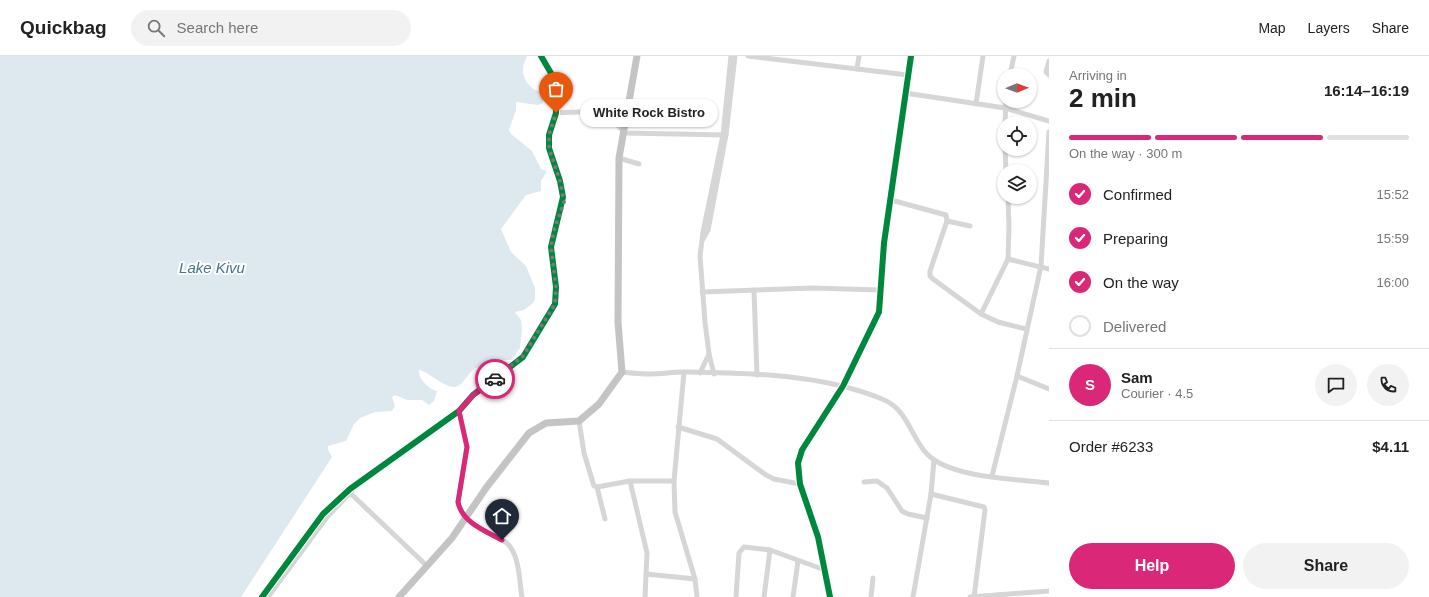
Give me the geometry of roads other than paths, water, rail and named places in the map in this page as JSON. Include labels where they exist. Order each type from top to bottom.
[{"type":"highway","points":[[398,597],[452,538],[486,488],[529,433],[546,423],[579,421],[599,404],[622,372],[618,322],[619,158],[625,133],[637,56]]},
{"type":"street","points":[[268,597],[281,576],[325,515],[336,503],[350,490],[459,411],[473,395],[523,356],[555,304],[556,287],[551,247],[554,230],[564,202],[560,181],[549,148],[549,135],[556,113],[555,80],[542,56]]},
{"type":"street","points":[[724,135],[731,56]]},
{"type":"street","points":[[714,374],[709,354],[699,270],[703,238],[713,199],[724,135],[735,56]]},
{"type":"street","points":[[748,56],[908,75]]},
{"type":"street","points":[[808,56],[808,63]]},
{"type":"street","points":[[857,69],[859,56]]},
{"type":"street","points":[[830,597],[818,537],[800,484],[798,463],[802,450],[843,386],[879,312],[884,243],[911,56]]},
{"type":"street","points":[[976,104],[983,56]]},
{"type":"street","points":[[1011,68],[1014,56]]},
{"type":"street","points":[[1049,61],[1046,72],[1049,75]]},
{"type":"street","points":[[906,93],[997,107]]},
{"type":"street","points":[[1004,116],[1005,108],[1049,121]]},
{"type":"street","points":[[556,113],[594,113],[605,116],[625,133],[724,135]]},
{"type":"street","points":[[992,476],[1017,376],[1040,266],[1049,132]]},
{"type":"street","points":[[619,158],[638,164]]},
{"type":"street","points":[[891,200],[944,214],[947,221],[930,276],[981,314],[998,322],[1026,329]]},
{"type":"street","points":[[981,314],[1008,259],[1008,204]]},
{"type":"street","points":[[947,221],[970,226]]},
{"type":"street","points":[[1008,259],[1049,268]]},
{"type":"street","points":[[702,292],[814,288],[880,290]]},
{"type":"street","points":[[754,290],[757,375]]},
{"type":"street","points":[[700,373],[709,354]]},
{"type":"street","points":[[622,372],[648,374],[684,372],[790,377],[843,386],[883,399],[893,405],[902,413],[923,450],[934,460],[959,471],[1049,484]]},
{"type":"street","points":[[684,372],[674,481],[675,512],[695,579],[697,597]]},
{"type":"street","points":[[1017,376],[1049,389]]},
{"type":"street","points":[[459,411],[467,447],[458,502],[459,509],[466,519],[508,543],[512,548],[516,558],[522,597]]},
{"type":"street","points":[[579,421],[584,453],[593,484],[597,487],[605,519]]},
{"type":"street","points":[[678,427],[717,440],[766,475],[774,479],[800,484]]},
{"type":"street","points":[[914,597],[931,494],[934,460]]},
{"type":"street","points":[[597,487],[630,481],[674,481]]},
{"type":"street","points":[[630,481],[647,553],[645,597]]},
{"type":"street","points":[[864,482],[877,481],[887,488],[902,511],[908,514],[927,518]]},
{"type":"street","points":[[350,490],[426,566]]},
{"type":"street","points":[[931,494],[984,507],[985,510],[974,597]]},
{"type":"street","points":[[736,597],[739,553],[741,548],[744,547],[770,550],[824,570]]},
{"type":"street","points":[[764,597],[770,550]]},
{"type":"street","points":[[794,597],[798,561]]},
{"type":"street","points":[[646,574],[695,579]]},
{"type":"street","points":[[262,597],[281,576]]},
{"type":"street","points":[[871,597],[873,578]]},
{"type":"street","points":[[970,597],[1049,591]]},
{"type":"water","name":"Lake Kivu","points":[[0,56],[527,56],[523,66],[524,77],[532,88],[543,91],[543,103],[538,105],[516,102],[516,110],[509,130],[511,134],[532,151],[541,169],[547,171],[541,181],[541,191],[526,195],[501,229],[511,252],[526,266],[535,288],[535,299],[533,303],[524,310],[515,312],[521,320],[522,330],[520,348],[511,360],[499,360],[488,365],[475,368],[457,387],[446,385],[419,370],[422,380],[437,391],[434,401],[429,405],[422,400],[407,400],[395,395],[392,397],[395,406],[392,411],[375,412],[360,418],[354,424],[346,441],[328,446],[328,450],[332,457],[241,597],[0,597]]},
{"type":"place","name":"White Rock Bistro","points":[[556,113]]}]
